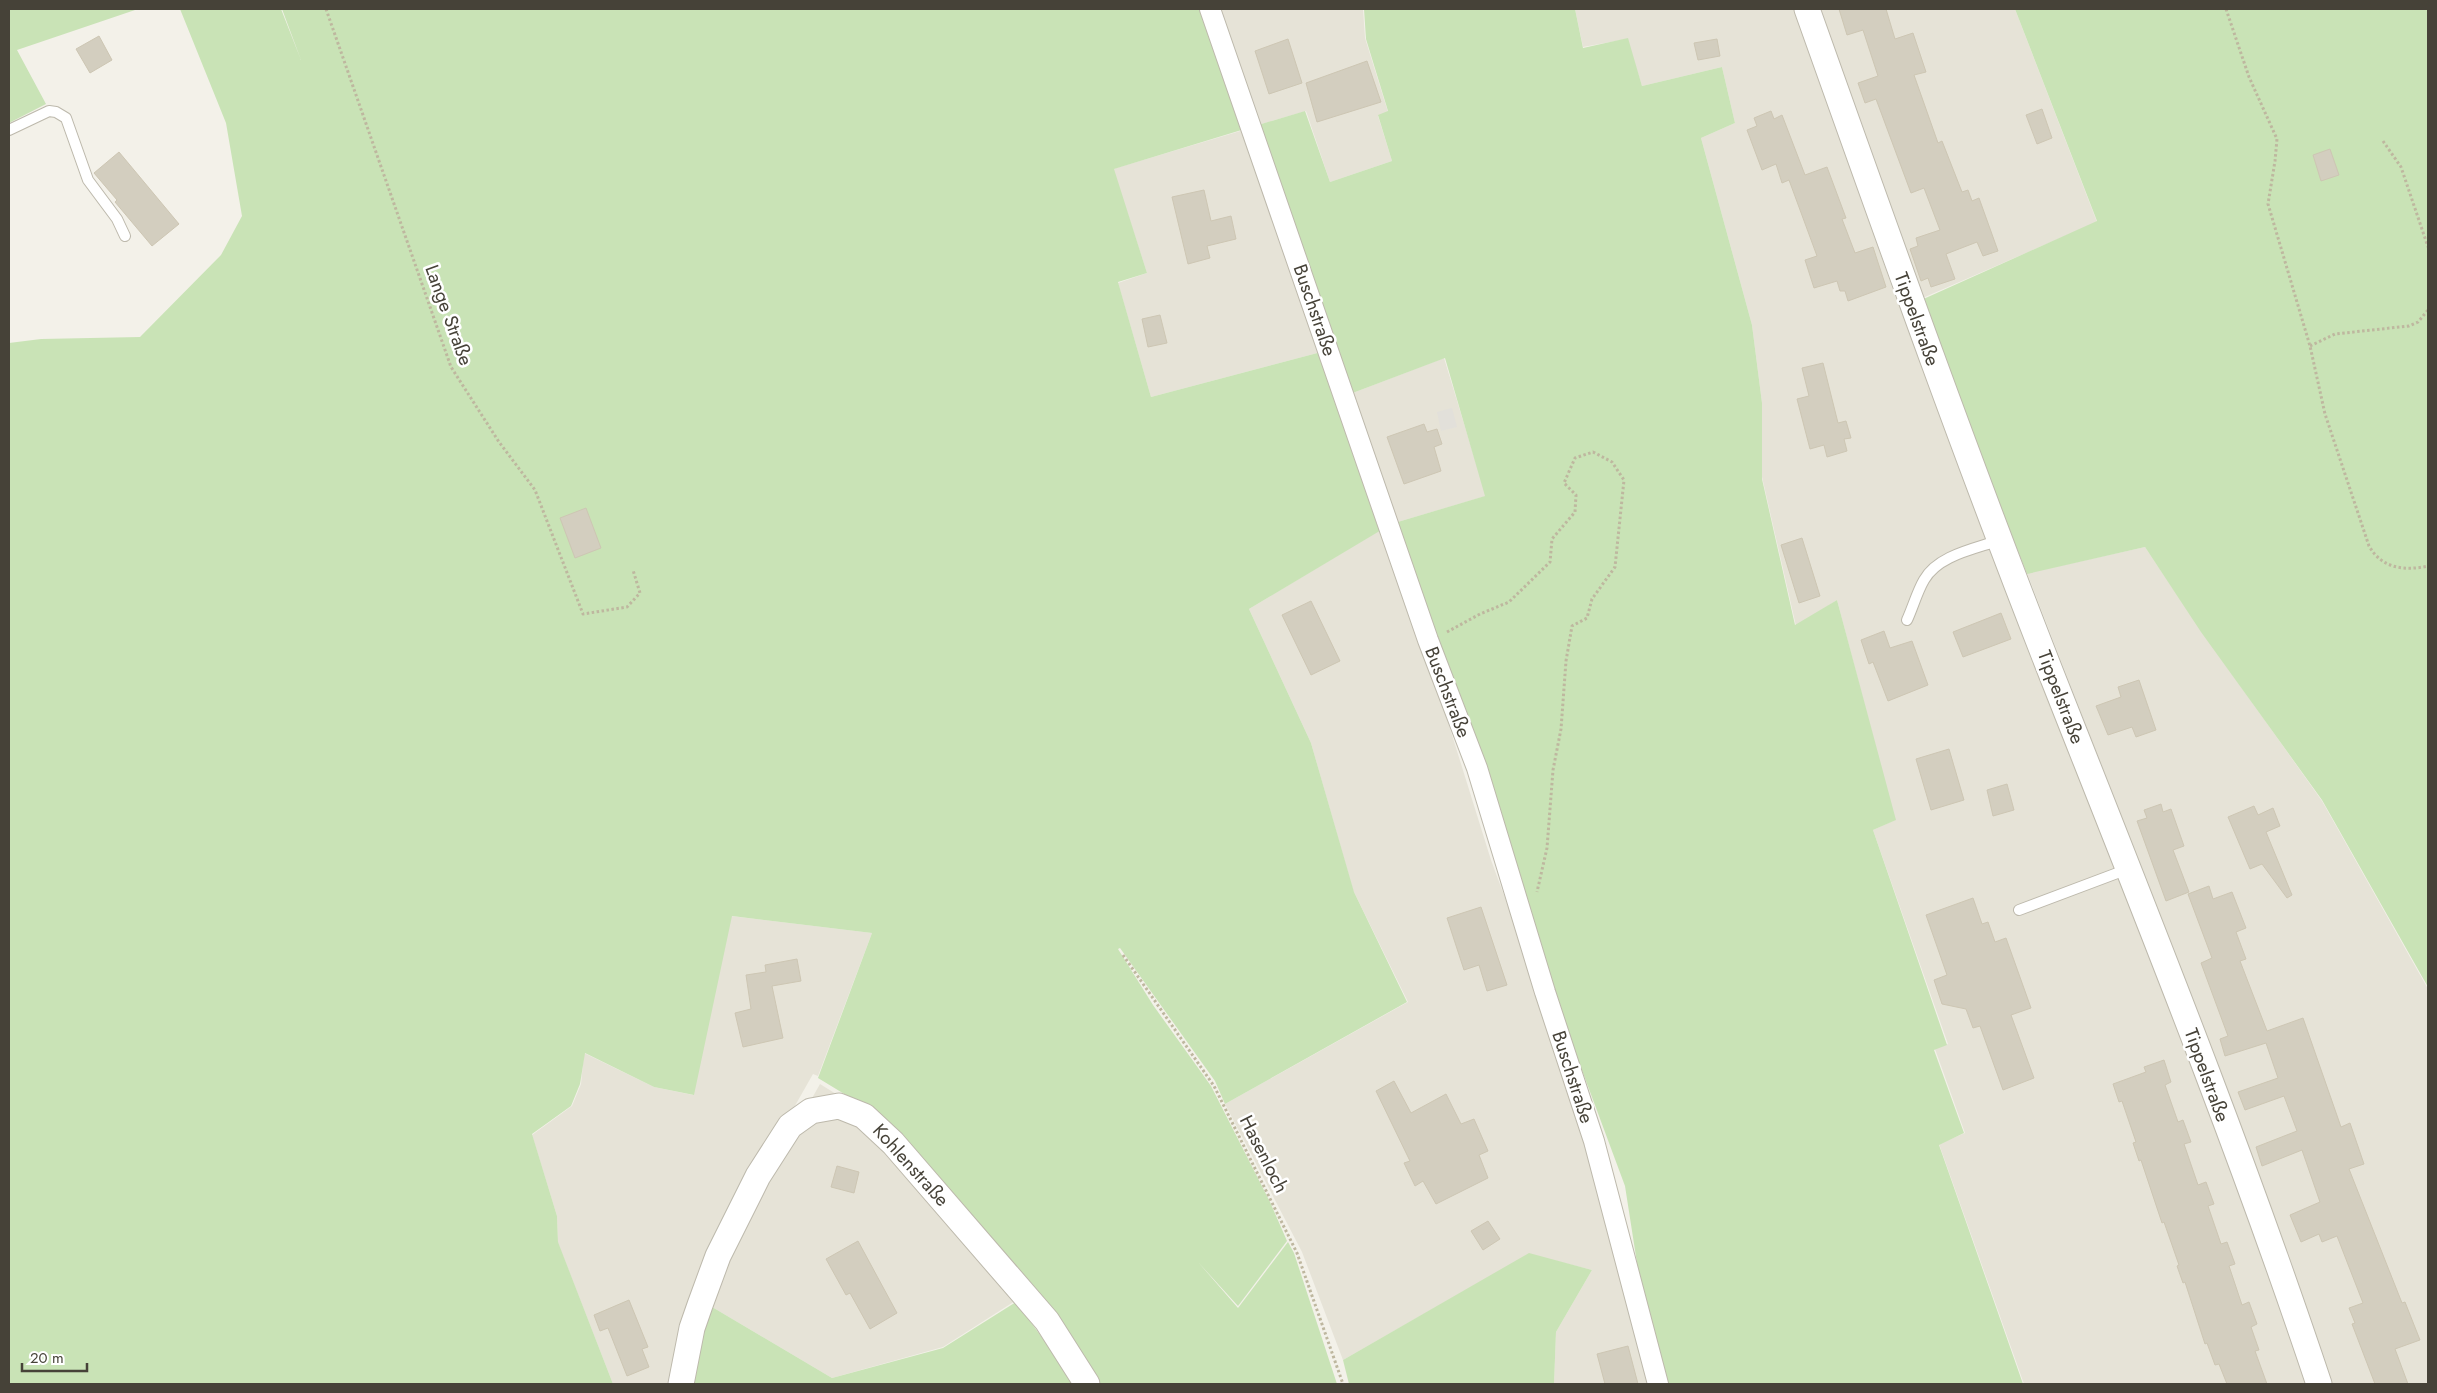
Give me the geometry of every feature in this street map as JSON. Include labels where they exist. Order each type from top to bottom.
[{"type":"street","name":"Buschstraße","points":[[1210,9],[1428,640],[1477,768],[1545,992],[1594,1141],[1658,1384]]},
{"type":"street","name":"Tippelstraße","points":[[1807,9],[1904,284],[2129,869],[2297,1317],[2319,1384]]},
{"type":"street","name":"Kohlenstraße","points":[[681,1384],[692,1328],[700,1305],[722,1247],[758,1176],[790,1126],[811,1111],[839,1106],[864,1116],[893,1143],[1047,1321],[1088,1384]]},
{"type":"lane","points":[[9,130],[49,111],[66,118],[88,180],[117,219],[126,236]]},
{"type":"lane","points":[[1907,620],[1924,579],[1937,565],[1950,558],[2001,540]]},
{"type":"lane","points":[[2019,910],[2129,869]]},
{"type":"path","name":"Lange Straße","points":[[326,9],[451,367],[499,442],[535,490],[583,614],[627,607],[640,593],[633,570]]},
{"type":"path","points":[[2226,9],[2249,77],[2277,139],[2268,204],[2310,346],[2325,414],[2369,546],[2373,554],[2387,565],[2405,569],[2428,566]]},
{"type":"path","points":[[2383,141],[2401,167],[2428,247]]},
{"type":"path","points":[[2310,346],[2335,334],[2409,326],[2418,322],[2428,310]]},
{"type":"path","points":[[1428,640],[1509,602],[1550,562],[1552,539],[1576,512],[1576,495],[1564,483],[1575,458],[1593,452],[1612,462],[1624,480],[1614,567],[1592,598],[1586,618],[1572,626],[1566,661],[1561,729],[1553,770],[1547,848],[1537,894]]},
{"type":"path","name":"Hasenloch","points":[[1123,956],[1214,1086],[1297,1252],[1343,1384]]},
{"type":"shaded area","points":[[1219,9],[1363,9],[1365,38],[1388,112],[1378,116],[1392,161],[1330,182],[1306,111],[1258,125]]},
{"type":"shaded area","points":[[1575,9],[1796,9],[1895,296],[1961,436],[2220,1136],[2309,1384],[2024,1384],[1939,1144],[1965,1133],[1935,1049],[1948,1044],[1873,830],[1895,820],[1837,600],[1796,626],[1762,477],[1762,403],[1752,325],[1701,138],[1735,123],[1722,67],[1642,86],[1627,39],[1583,47]]},
{"type":"shaded area","points":[[1821,9],[2015,9],[2097,222],[1918,300]]},
{"type":"shaded area","points":[[1247,129],[1325,351],[1151,397],[1118,283],[1147,273],[1113,169]]},
{"type":"shaded area","points":[[1444,358],[1486,496],[1391,524],[1350,394]]},
{"type":"shaded area","points":[[1452,408],[1457,427],[1441,431],[1437,412]]},
{"type":"shaded area","points":[[1382,529],[1423,642],[1491,860],[1558,1042],[1652,1384],[1554,1384],[1556,1332],[1592,1270],[1529,1254],[1343,1360],[1302,1252],[1225,1104],[1408,1002],[1353,890],[1311,743],[1249,609]]},
{"type":"shaded area","points":[[2145,547],[2202,632],[2322,801],[2428,989],[2428,1384],[2328,1384],[2137,857],[2027,573]]},
{"type":"shaded area","points":[[731,916],[872,933],[818,1076],[813,1074],[714,1248],[675,1384],[613,1384],[558,1243],[557,1216],[532,1135],[572,1106],[581,1084],[584,1053],[654,1087],[693,1095]]},
{"type":"shaded area","points":[[820,1084],[865,1112],[1015,1301],[943,1347],[832,1378],[707,1304],[754,1201]]},
{"type":"green space","points":[[9,9],[138,9],[17,50],[46,104],[9,123]]},
{"type":"green space","points":[[180,9],[281,9],[301,60],[282,9],[1203,9],[1248,128],[1114,169],[1147,273],[1118,282],[1151,397],[1325,351],[1383,529],[1249,609],[1311,743],[1354,892],[1407,1002],[1225,1104],[1215,1081],[1120,948],[1118,949],[1153,1005],[1211,1086],[1270,1202],[1287,1241],[1238,1306],[1198,1262],[1238,1308],[1288,1242],[1294,1253],[1337,1384],[1089,1384],[869,1109],[818,1078],[872,933],[732,916],[694,1095],[654,1087],[585,1053],[580,1084],[571,1106],[532,1134],[557,1216],[558,1242],[613,1384],[9,1384],[9,343],[41,339],[140,337],[221,255],[242,216],[226,123]]},
{"type":"green space","points":[[1364,9],[1575,9],[1583,48],[1628,38],[1642,86],[1722,67],[1735,123],[1701,138],[1752,325],[1762,403],[1762,479],[1795,625],[1837,600],[1896,820],[1873,830],[1947,1045],[1934,1050],[1964,1133],[1939,1145],[2023,1384],[1662,1384],[1642,1295],[1625,1186],[1550,984],[1391,524],[1485,496],[1445,358],[1350,394],[1258,125],[1305,111],[1330,182],[1392,161],[1378,115],[1388,111],[1366,39]]},
{"type":"green space","points":[[2015,9],[2428,9],[2428,987],[2322,800],[2201,632],[2145,547],[2027,574],[1919,301],[2097,221]]},
{"type":"green space","points":[[1529,1253],[1592,1270],[1556,1332],[1554,1384],[1349,1384],[1343,1360]]},
{"type":"green space","points":[[1016,1302],[1076,1384],[691,1384],[707,1304],[832,1378],[943,1348]]},
{"type":"building","points":[[1839,9],[1886,9],[1895,39],[1913,33],[1926,72],[1914,75],[1938,143],[1942,141],[1962,192],[1968,190],[1972,201],[1979,198],[1998,251],[1983,256],[1977,242],[1946,254],[1955,279],[1931,287],[1928,278],[1921,281],[1910,249],[1918,246],[1916,238],[1940,230],[1924,188],[1911,193],[1876,99],[1865,103],[1858,83],[1878,76],[1863,30],[1847,35]]},
{"type":"building","points":[[99,36],[112,60],[90,73],[76,49]]},
{"type":"building","points":[[1288,39],[1302,83],[1269,94],[1255,51]]},
{"type":"building","points":[[1717,39],[1720,56],[1698,60],[1694,43]]},
{"type":"building","points":[[1367,61],[1381,102],[1317,122],[1306,83]]},
{"type":"building","points":[[2042,109],[2052,138],[2037,144],[2026,115]]},
{"type":"building","points":[[1771,111],[1774,119],[1782,115],[1805,175],[1827,167],[1846,218],[1842,219],[1855,253],[1873,247],[1886,287],[1848,301],[1845,291],[1840,291],[1837,281],[1814,288],[1805,260],[1817,256],[1789,180],[1782,183],[1776,164],[1762,170],[1747,130],[1757,126],[1754,118]]},
{"type":"building","points":[[2330,149],[2339,175],[2321,181],[2313,155]]},
{"type":"building","points":[[119,152],[179,224],[152,246],[115,202],[117,200],[94,173]]},
{"type":"building","points":[[1204,190],[1211,221],[1231,216],[1236,239],[1207,246],[1210,258],[1188,264],[1172,197]]},
{"type":"building","points":[[1160,315],[1167,343],[1148,347],[1142,319]]},
{"type":"building","points":[[1823,363],[1838,423],[1846,421],[1851,438],[1844,439],[1847,451],[1827,457],[1824,445],[1810,449],[1797,399],[1809,396],[1802,368]]},
{"type":"building","points":[[1424,424],[1427,432],[1437,429],[1442,444],[1434,447],[1441,471],[1404,484],[1387,437]]},
{"type":"building","points":[[586,508],[601,548],[575,558],[560,518]]},
{"type":"building","points":[[1802,538],[1820,596],[1799,603],[1781,545]]},
{"type":"building","points":[[1311,601],[1340,661],[1311,675],[1282,615]]},
{"type":"building","points":[[2001,613],[2011,639],[1963,657],[1953,632]]},
{"type":"building","points":[[1884,631],[1890,648],[1912,641],[1928,685],[1888,701],[1873,662],[1869,664],[1861,640]]},
{"type":"building","points":[[2139,680],[2156,730],[2136,737],[2132,727],[2108,735],[2096,706],[2121,697],[2118,687]]},
{"type":"building","points":[[1949,749],[1964,800],[1931,810],[1916,759]]},
{"type":"building","points":[[2007,784],[2014,810],[1993,816],[1987,790]]},
{"type":"building","points":[[2161,804],[2163,812],[2171,809],[2184,846],[2173,850],[2189,892],[2166,901],[2137,821],[2147,818],[2144,810]]},
{"type":"building","points":[[2254,806],[2258,815],[2273,808],[2280,826],[2266,832],[2292,895],[2287,898],[2262,864],[2250,869],[2228,817]]},
{"type":"building","points":[[2209,886],[2213,899],[2232,892],[2246,928],[2236,932],[2246,959],[2240,961],[2267,1031],[2303,1018],[2341,1127],[2350,1123],[2364,1164],[2349,1169],[2402,1303],[2405,1302],[2420,1340],[2395,1349],[2408,1384],[2375,1384],[2352,1324],[2355,1323],[2349,1308],[2363,1303],[2337,1236],[2322,1242],[2319,1234],[2301,1242],[2290,1215],[2320,1202],[2302,1150],[2262,1166],[2256,1147],[2297,1131],[2284,1096],[2245,1110],[2238,1092],[2278,1078],[2266,1043],[2225,1056],[2220,1039],[2228,1036],[2201,963],[2212,958],[2188,894]]},
{"type":"building","points":[[1973,898],[1982,924],[1988,922],[1995,942],[2006,938],[2031,1008],[2011,1015],[2034,1078],[2003,1090],[1980,1026],[1973,1028],[1966,1009],[1942,1004],[1934,980],[1947,975],[1926,915]]},
{"type":"building","points":[[1481,907],[1507,985],[1487,991],[1479,965],[1464,970],[1447,918]]},
{"type":"building","points":[[797,959],[801,981],[772,986],[783,1038],[743,1047],[735,1013],[751,1009],[746,975],[766,972],[765,965]]},
{"type":"building","points":[[2164,1060],[2171,1082],[2165,1085],[2178,1122],[2183,1120],[2191,1142],[2184,1144],[2198,1185],[2206,1182],[2214,1204],[2208,1206],[2221,1244],[2227,1242],[2235,1264],[2229,1266],[2242,1305],[2249,1302],[2257,1324],[2251,1327],[2259,1350],[2255,1351],[2267,1384],[2227,1384],[2219,1364],[2215,1365],[2207,1343],[2205,1344],[2141,1160],[2139,1161],[2133,1143],[2136,1142],[2122,1101],[2119,1102],[2113,1084],[2146,1072],[2144,1067]]},
{"type":"building","points":[[1394,1081],[1411,1113],[1446,1094],[1461,1124],[1474,1119],[1488,1151],[1479,1155],[1488,1178],[1436,1204],[1423,1181],[1415,1186],[1404,1163],[1410,1161],[1376,1091]]},
{"type":"building","points":[[837,1166],[859,1172],[854,1193],[831,1187]]},
{"type":"building","points":[[1488,1221],[1500,1239],[1483,1250],[1471,1231]]},
{"type":"building","points":[[858,1241],[897,1313],[870,1329],[850,1293],[846,1295],[826,1259]]},
{"type":"building","points":[[629,1300],[648,1347],[642,1349],[649,1367],[627,1376],[608,1328],[600,1331],[594,1315]]},
{"type":"building","points":[[1628,1346],[1638,1384],[1605,1384],[1597,1354]]}]
